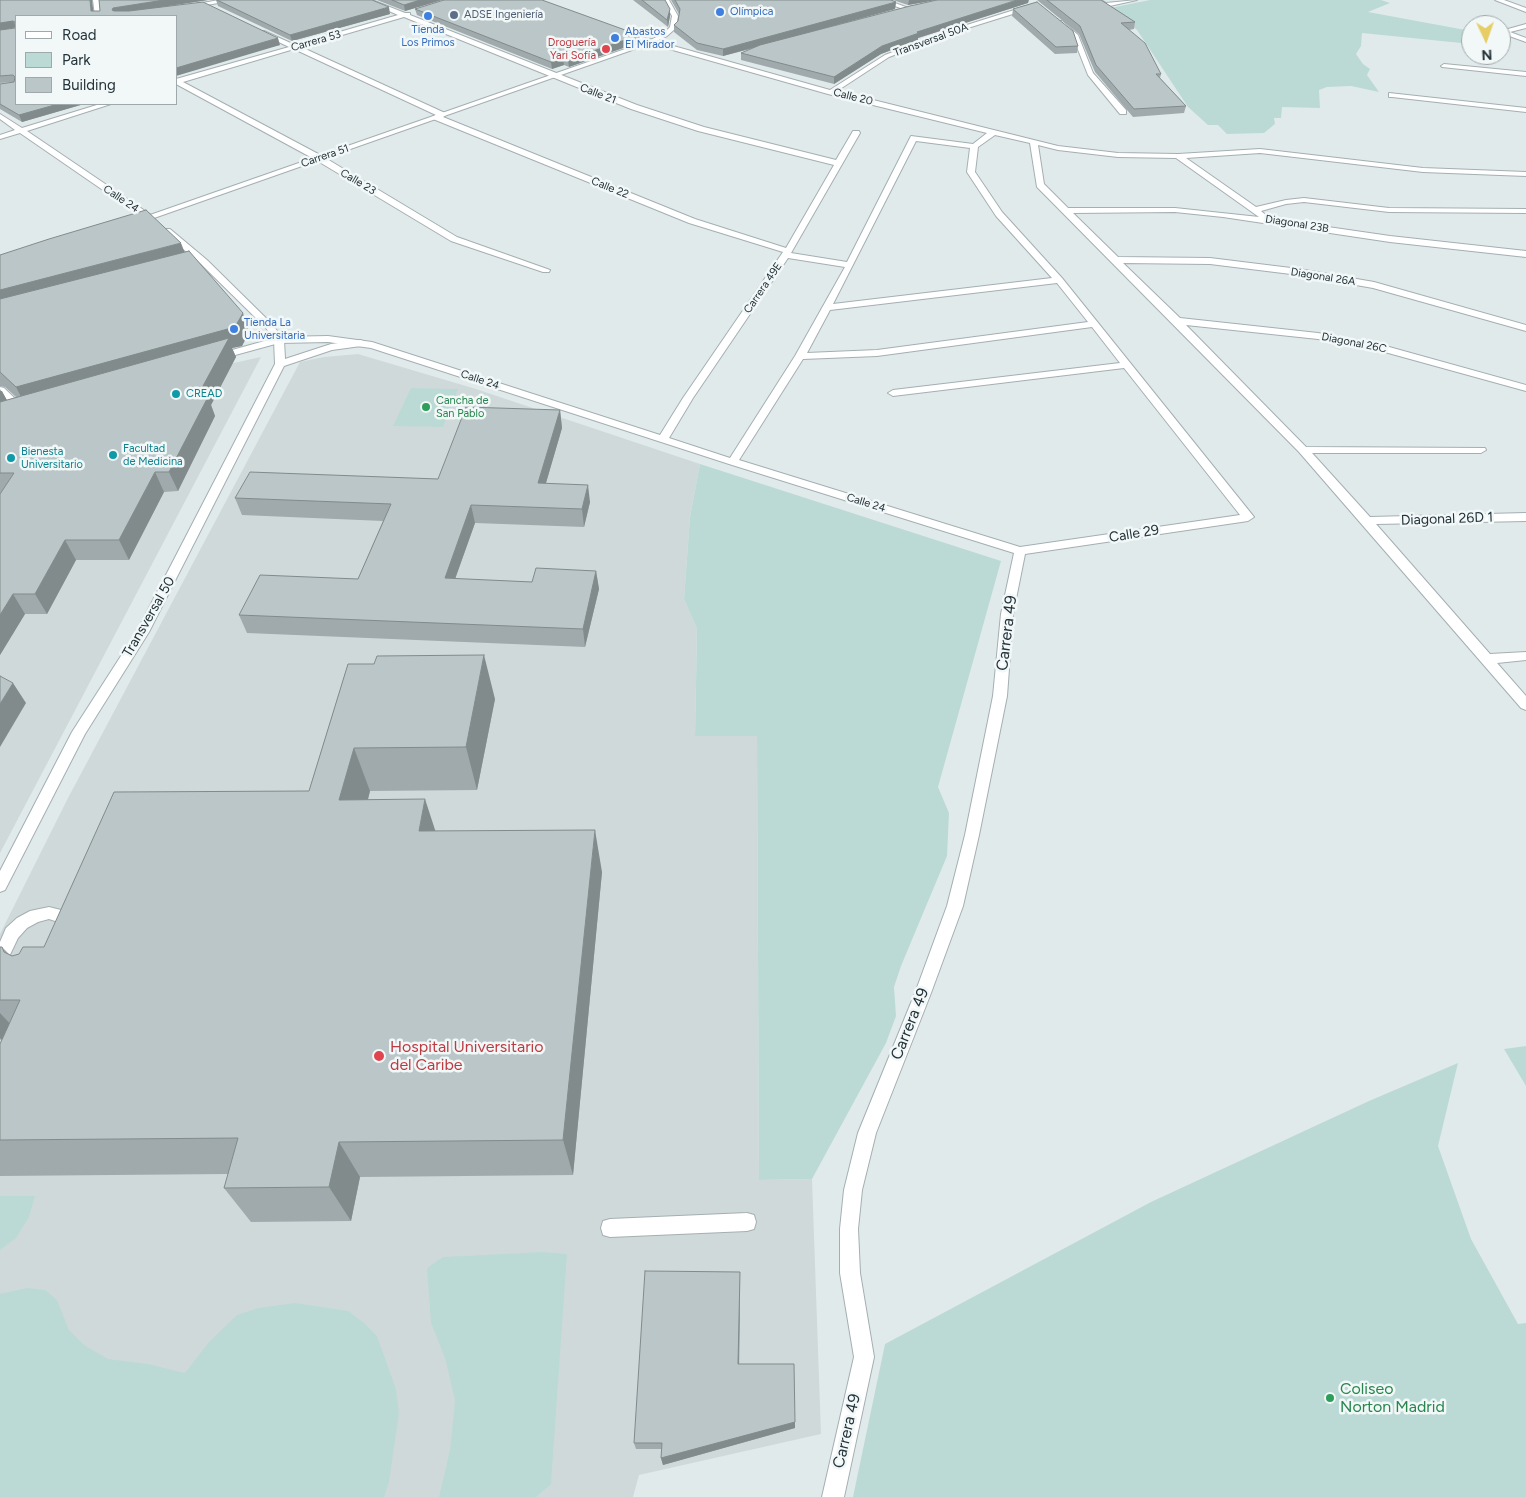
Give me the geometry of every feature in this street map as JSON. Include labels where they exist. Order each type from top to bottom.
[{"type":"street","points":[[96,0],[98,15]]},
{"type":"street","points":[[177,8],[233,0]]},
{"type":"street","name":"Calle 21","points":[[367,0],[634,107],[701,129],[837,163]]},
{"type":"street","name":"Carrera 51","points":[[130,224],[650,42],[666,35],[673,28],[675,16],[666,0]]},
{"type":"street","points":[[881,0],[908,9]]},
{"type":"street","points":[[1097,0],[1104,5],[1134,0]]},
{"type":"street","points":[[1498,0],[1526,10]]},
{"type":"street","name":"Transversal 50A","points":[[831,92],[887,56],[1035,2]]},
{"type":"street","points":[[206,4],[214,8]]},
{"type":"street","points":[[892,14],[918,7]]},
{"type":"street","name":"Carrera 53","points":[[178,82],[421,10]]},
{"type":"street","points":[[1057,19],[1076,36],[1090,74],[1123,112]]},
{"type":"street","points":[[1526,26],[1503,32],[1526,40]]},
{"type":"street","name":"Calle 20","points":[[615,29],[650,42],[831,92],[1034,144],[1058,148],[1118,155],[1178,156],[1260,151],[1423,170],[1526,174]]},
{"type":"street","name":"Calle 22","points":[[259,30],[439,116],[692,221],[787,253],[850,265]]},
{"type":"street","points":[[722,62],[738,56]]},
{"type":"street","points":[[1444,66],[1526,74]]},
{"type":"street","name":"Calle 23","points":[[178,83],[319,158],[454,239],[546,270]]},
{"type":"street","points":[[1392,95],[1526,110]]},
{"type":"street","points":[[0,137],[104,105]]},
{"type":"street","name":"Calle 24","points":[[0,116],[148,217],[269,326],[279,340],[322,338],[361,343],[410,357],[663,440],[1020,551]]},
{"type":"street","name":"Carrera 49E","points":[[663,440],[688,398],[787,253],[856,132]]},
{"type":"street","points":[[733,462],[800,356],[850,265],[914,138],[974,146],[992,133]]},
{"type":"street","points":[[1034,144],[1040,185],[1177,320],[1303,450],[1488,659],[1526,705]]},
{"type":"street","points":[[974,146],[971,172],[998,214],[1059,280],[1126,365]]},
{"type":"street","points":[[1178,156],[1267,219]]},
{"type":"street","points":[[1256,210],[1286,202],[1304,200],[1399,210],[1526,211]]},
{"type":"street","name":"Diagonal 23B","points":[[1067,211],[1175,210],[1267,219],[1390,239],[1526,254]]},
{"type":"street","name":"Diagonal 26A","points":[[1115,260],[1210,261],[1299,272],[1374,285],[1526,328]]},
{"type":"street","points":[[826,308],[1059,280]]},
{"type":"street","name":"Diagonal 26C","points":[[1177,320],[1318,336],[1382,348],[1526,388]]},
{"type":"street","points":[[800,356],[877,353],[1094,324]]},
{"type":"street","points":[[203,361],[279,340]]},
{"type":"street","name":"Transversal 50","points":[[0,886],[79,732],[143,632],[170,581],[280,364],[279,340]]},
{"type":"street","points":[[280,364],[331,347],[361,343]]},
{"type":"street","points":[[893,393],[1126,365]]},
{"type":"street","name":"Calle 29","points":[[1020,551],[1248,517],[1126,365]]},
{"type":"street","points":[[0,390],[27,410]]},
{"type":"street","points":[[7,416],[27,410]]},
{"type":"street","points":[[1303,450],[1481,450]]},
{"type":"street","name":"Diagonal 26D 1","points":[[1367,521],[1526,517]]},
{"type":"street","name":"Carrera 49","points":[[833,1497],[864,1357],[850,1273],[849,1229],[853,1190],[867,1133],[924,993],[955,906],[972,835],[1000,696],[1007,614],[1020,551]]},
{"type":"street","points":[[1488,659],[1526,656]]},
{"type":"street","points":[[0,958],[12,933],[22,923],[35,916],[49,914],[60,916],[67,923],[64,943]]},
{"type":"street","points":[[610,1228],[747,1222]]},
{"type":"shaded area","name":"Hospital Universitario del Caribe","points":[[358,354],[476,389],[700,464],[690,517],[684,599],[697,629],[695,736],[757,735],[759,1180],[812,1179],[821,1434],[639,1475],[633,1497],[0,1497],[0,934],[68,798],[300,362],[324,357]]},
{"type":"shaded area","points":[[261,357],[0,853],[0,425],[178,375]]},
{"type":"green space","points":[[1150,0],[1381,0],[1390,3],[1368,12],[1461,29],[1461,43],[1362,33],[1361,46],[1356,54],[1363,64],[1370,69],[1367,75],[1379,92],[1351,86],[1327,87],[1319,90],[1320,108],[1282,107],[1281,118],[1274,118],[1275,124],[1264,133],[1227,134],[1218,125],[1208,125],[1188,107],[1137,30],[1110,8]]},
{"type":"green space","name":"Cancha de San Pablo","points":[[411,388],[458,389],[443,427],[393,426]]},
{"type":"green space","points":[[700,464],[1001,561],[938,787],[949,813],[947,856],[894,987],[896,1016],[886,1043],[812,1179],[759,1180],[757,736],[695,736],[697,629],[684,599],[690,517]]},
{"type":"green space","points":[[1526,1046],[1526,1086],[1504,1049]]},
{"type":"green space","points":[[1458,1063],[1438,1146],[1471,1239],[1518,1324],[1526,1323],[1526,1497],[853,1497],[885,1344],[1151,1202],[1369,1101]]},
{"type":"green space","points":[[0,1196],[35,1196],[29,1217],[16,1238],[0,1250]]},
{"type":"green space","points":[[542,1252],[567,1254],[551,1484],[536,1497],[439,1497],[450,1450],[455,1400],[445,1358],[431,1323],[427,1268],[443,1257]]},
{"type":"green space","points":[[27,1288],[45,1290],[57,1300],[69,1330],[84,1345],[108,1359],[148,1364],[185,1373],[209,1342],[237,1315],[258,1308],[295,1303],[348,1311],[377,1336],[396,1389],[399,1413],[389,1482],[384,1497],[0,1497],[0,1294]]},
{"type":"building","points":[[0,0],[90,0],[91,11],[100,11],[99,0],[164,0],[113,8],[112,10],[114,11],[129,11],[203,2],[278,38],[178,67],[178,15],[15,15],[15,22],[0,23]]},
{"type":"building","points":[[217,0],[372,0],[389,7],[290,35]]},
{"type":"building","points":[[392,0],[420,0],[404,5]]},
{"type":"building","points":[[444,0],[542,0],[639,35],[568,60],[563,58],[551,62],[415,9]]},
{"type":"building","points":[[642,0],[665,0],[670,9],[667,20]]},
{"type":"building","points":[[675,0],[891,0],[896,2],[723,49],[697,43],[674,25],[678,21],[680,9]]},
{"type":"building","points":[[937,0],[1017,0],[917,32],[919,33],[882,46],[834,77],[741,53],[760,45]]},
{"type":"building","points":[[1047,0],[1101,0],[1135,22],[1121,23],[1145,43],[1161,74],[1156,74],[1186,106],[1134,109],[1096,65],[1080,26]]},
{"type":"building","points":[[1037,2],[1073,31],[1078,46],[1056,47],[1013,9]]},
{"type":"building","points":[[15,28],[15,77],[13,75],[0,76],[0,30]]},
{"type":"building","points":[[15,77],[15,105],[54,105],[19,115],[0,104],[0,84],[14,82]]},
{"type":"building","points":[[146,210],[181,243],[0,290],[0,255]]},
{"type":"building","points":[[189,251],[243,313],[235,327],[16,387],[0,372],[0,299]]},
{"type":"building","points":[[229,338],[197,397],[208,397],[169,472],[155,472],[119,540],[65,540],[35,594],[13,594],[0,615],[0,494],[14,473],[0,473],[0,402]]},
{"type":"building","points":[[466,407],[560,410],[538,483],[588,485],[582,509],[471,505],[445,578],[532,582],[536,568],[596,571],[583,629],[239,615],[260,575],[358,579],[391,504],[235,498],[250,472],[438,479]]},
{"type":"building","points":[[484,655],[466,747],[354,748],[339,800],[425,799],[419,831],[595,830],[563,1140],[339,1142],[329,1187],[224,1188],[238,1138],[0,1140],[0,1044],[20,1000],[0,1000],[0,947],[2,947],[4,952],[12,956],[19,954],[23,947],[44,947],[114,792],[309,791],[348,664],[374,664],[377,656]]},
{"type":"building","points":[[0,676],[13,683],[0,704]]},
{"type":"building","points":[[645,1271],[740,1272],[738,1364],[794,1364],[795,1422],[661,1458],[662,1443],[634,1443]]},
{"type":"place","name":"Olímpica","points":[[720,12]]},
{"type":"place","name":"ADSE Ingeniería","points":[[454,15]]},
{"type":"place","name":"Tienda Los Primos","points":[[428,16]]},
{"type":"place","name":"Abastos El Mirador","points":[[615,38]]},
{"type":"place","name":"Droguería Yari Sofía","points":[[606,49]]},
{"type":"place","name":"Tienda La Universitaria","points":[[234,329]]},
{"type":"place","name":"CREAD","points":[[176,394]]},
{"type":"place","name":"Cancha de San Pablo","points":[[426,407]]},
{"type":"place","name":"Facultad de Medicina","points":[[113,455]]},
{"type":"place","name":"Bienesta Universitario","points":[[11,458]]},
{"type":"place","name":"Hospital Universitario del Caribe","points":[[379,1056]]},
{"type":"place","name":"Coliseo Norton Madrid","points":[[1330,1398]]}]
